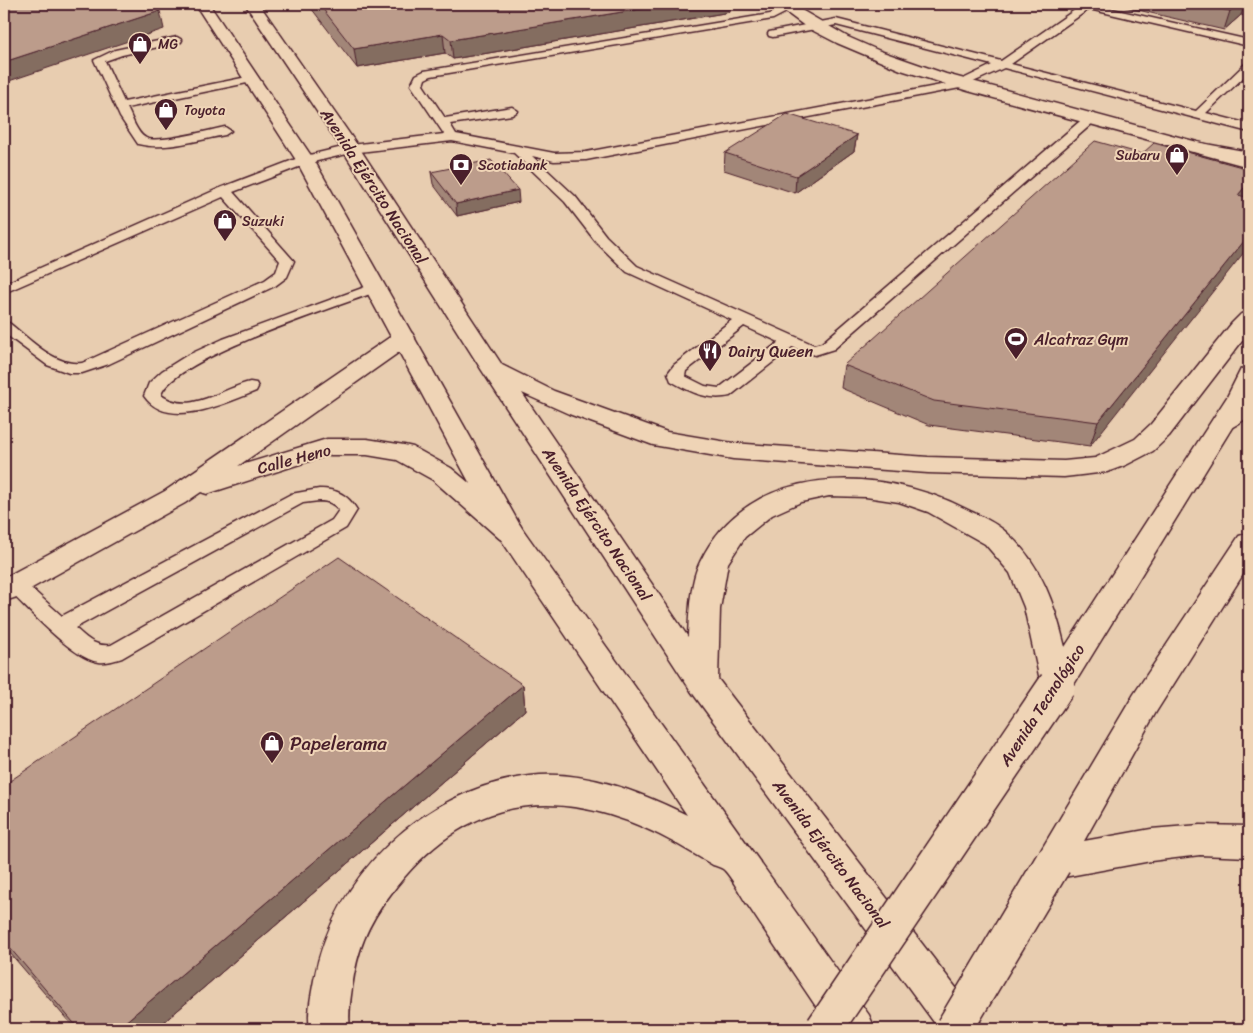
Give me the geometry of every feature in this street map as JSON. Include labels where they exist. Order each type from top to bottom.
[{"type":"main road","points":[[202,4],[305,160],[510,532],[855,1029]]},
{"type":"main road","name":"Avenida Ejército Nacional","points":[[252,4],[351,149],[494,369],[702,682],[963,1029]]},
{"type":"main road","points":[[789,5],[817,26],[900,66],[960,85],[1249,162]]},
{"type":"main road","points":[[1196,147],[1249,157]]},
{"type":"main road","points":[[494,369],[553,399],[614,424],[662,439],[734,451],[928,465],[1064,469],[1098,466],[1144,445],[1160,430],[1249,319]]},
{"type":"main road","name":"Calle Heno","points":[[9,588],[175,497],[404,338]]},
{"type":"main road","name":"Avenida Tecnológico","points":[[824,1029],[1057,685],[1238,397],[1249,374]]},
{"type":"main road","name":"Calle Heno","points":[[175,497],[267,465],[327,447],[367,447],[404,453],[442,474],[510,532]]},
{"type":"main road","points":[[702,682],[708,588],[713,564],[727,539],[746,520],[782,497],[826,487],[858,487],[886,490],[933,504],[960,517],[997,540],[1022,568],[1037,602],[1057,685]]},
{"type":"main road","points":[[954,1029],[1053,863],[1145,703],[1249,544]]},
{"type":"main road","points":[[330,1029],[328,1018],[338,955],[361,903],[390,865],[440,822],[469,808],[501,796],[532,790],[561,791],[614,799],[663,818],[736,860]]},
{"type":"main road","points":[[1053,863],[1151,845],[1200,840],[1249,842]]},
{"type":"lane","points":[[452,137],[417,85],[420,77],[428,73],[773,16],[789,5]]},
{"type":"lane","points":[[4,289],[225,191],[305,160],[351,149],[452,137],[554,156],[586,156],[960,85],[1002,65],[1082,5],[1249,43]]},
{"type":"lane","points":[[773,34],[836,22],[1249,128]]},
{"type":"lane","points":[[177,40],[120,52],[99,60],[120,106],[138,138],[144,142],[167,142],[225,131]]},
{"type":"lane","points":[[1198,115],[1249,66]]},
{"type":"lane","points":[[120,106],[252,79]]},
{"type":"lane","points":[[442,122],[512,111]]},
{"type":"lane","points":[[518,150],[570,199],[601,239],[632,269],[808,349],[816,350],[828,346],[1090,119]]},
{"type":"lane","points":[[4,326],[56,365],[70,369],[84,368],[103,361],[270,283],[282,274],[287,261],[225,191]]},
{"type":"lane","points":[[250,387],[200,406],[180,408],[160,404],[152,396],[155,386],[168,374],[192,359],[229,342],[376,287]]},
{"type":"lane","points":[[743,319],[680,368],[676,374],[677,378],[706,393],[724,392],[790,341]]},
{"type":"lane","points":[[1219,427],[1249,410]]},
{"type":"lane","points":[[9,588],[61,626],[84,648],[100,654],[115,652],[339,524],[348,510],[344,504],[330,495],[314,494],[298,498],[61,626]]},
{"type":"building","points":[[4,4],[140,4],[160,11],[4,62]]},
{"type":"building","points":[[319,4],[671,4],[451,40],[443,34],[354,49]]},
{"type":"building","points":[[1195,4],[1239,4],[1230,11]]},
{"type":"building","points":[[787,114],[857,135],[796,176],[725,153]]},
{"type":"building","points":[[1095,141],[1142,154],[1154,143],[1249,169],[1249,182],[1238,195],[1249,198],[1249,235],[1098,422],[934,401],[844,365]]},
{"type":"building","points":[[491,160],[518,190],[456,204],[431,172]]},
{"type":"building","name":"Papelerama","points":[[339,557],[523,685],[117,1029],[79,1029],[4,941],[4,785]]},
{"type":"place","name":"MG","points":[[140,65]]},
{"type":"place","name":"Toyota","points":[[166,131]]},
{"type":"place","name":"Subaru","points":[[1177,176]]},
{"type":"place","name":"Scotiabank","points":[[461,186]]},
{"type":"place","name":"Suzuki","points":[[225,242]]},
{"type":"place","name":"Alcatraz Gym","points":[[1016,360]]},
{"type":"place","name":"Dairy Queen","points":[[710,372]]},
{"type":"place","name":"Papelerama","points":[[272,764]]}]
